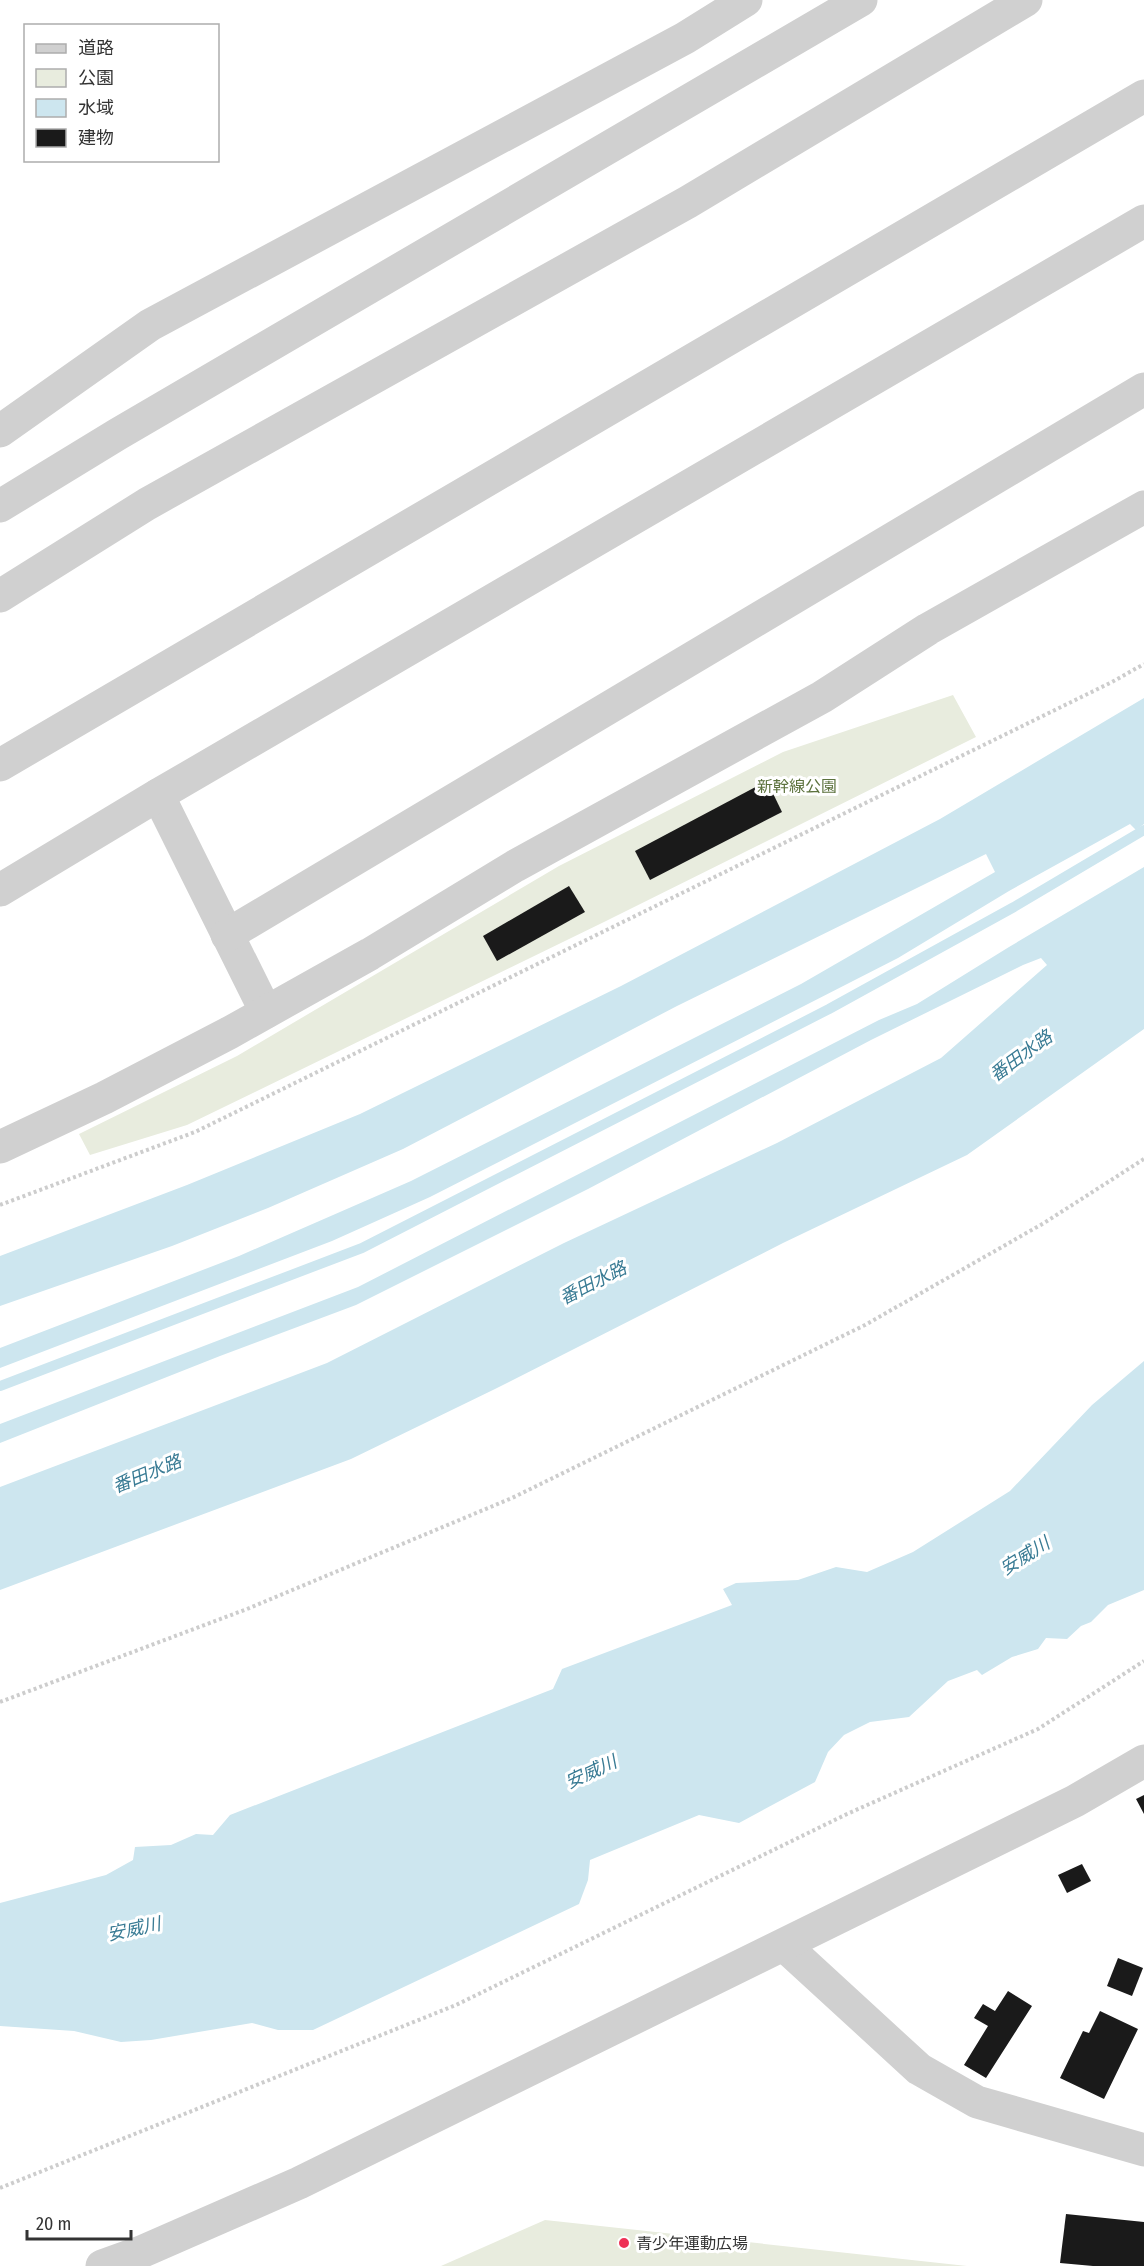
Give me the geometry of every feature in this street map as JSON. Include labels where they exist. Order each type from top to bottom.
[{"type":"street","points":[[0,431],[150,325],[685,38],[746,0]]},
{"type":"street","points":[[0,506],[118,434],[861,0]]},
{"type":"street","points":[[0,596],[147,504],[688,202],[1026,0]]},
{"type":"street","points":[[0,765],[1144,96]]},
{"type":"street","points":[[0,890],[158,795],[1144,221]]},
{"type":"street","points":[[227,935],[1144,389]]},
{"type":"street","points":[[0,1147],[104,1098],[370,954],[515,866],[822,697],[928,629],[1144,507]]},
{"type":"street","points":[[158,795],[266,1012]]},
{"type":"street","points":[[102,2266],[141,2252],[299,2184],[1075,1801],[1144,1761]]},
{"type":"street","points":[[785,1946],[919,2069],[977,2102],[1144,2150]]},
{"type":"path","points":[[0,1205],[195,1132],[1080,698],[1144,664]]},
{"type":"path","points":[[0,1702],[247,1608],[512,1498],[865,1326],[1044,1223],[1144,1160]]},
{"type":"path","points":[[0,2188],[456,2006],[847,1814],[1038,1729],[1144,1661]]},
{"type":"green space","name":"新幹線公園","points":[[953,695],[976,737],[604,922],[187,1125],[90,1155],[79,1134],[237,1056],[559,866],[783,752]]},
{"type":"green space","name":"青少年運動広場","points":[[545,2220],[967,2266],[441,2266]]},
{"type":"water","points":[[1144,698],[1144,824],[1136,830],[1130,824],[1009,891],[898,958],[430,1197],[332,1241],[0,1368],[0,1348],[239,1256],[411,1181],[801,984],[995,872],[986,854],[677,1006],[403,1149],[268,1208],[172,1246],[0,1306],[0,1256],[187,1185],[360,1114],[621,986],[940,819]]},
{"type":"water","name":"番田水路","points":[[1144,867],[1144,1029],[967,1155],[783,1243],[351,1459],[0,1590],[0,1487],[327,1363],[564,1243],[777,1143],[941,1058],[1047,965],[1041,958],[1023,965],[871,1040],[588,1189],[356,1305],[0,1443],[0,1424],[358,1287],[879,1020],[917,1004]]},
{"type":"water","name":"安威川","points":[[1144,1361],[1144,1590],[1108,1605],[1091,1622],[1081,1626],[1067,1639],[1046,1638],[1038,1649],[1012,1657],[982,1675],[977,1670],[948,1681],[909,1717],[870,1722],[844,1735],[828,1752],[815,1782],[739,1823],[699,1815],[590,1860],[588,1880],[579,1904],[313,2030],[278,2030],[252,2023],[151,2040],[121,2042],[74,2031],[0,2026],[0,1903],[106,1875],[133,1860],[135,1847],[171,1845],[196,1834],[213,1835],[230,1815],[553,1689],[562,1669],[732,1605],[723,1589],[736,1583],[798,1580],[836,1567],[867,1572],[913,1552],[1010,1491],[1092,1405]]},
{"type":"building","points":[[767,781],[782,812],[650,880],[635,851]]},
{"type":"building","points":[[569,886],[585,912],[497,961],[483,936]]},
{"type":"building","points":[[1144,1795],[1144,1814],[1136,1799]]},
{"type":"building","points":[[1082,1864],[1091,1881],[1067,1893],[1058,1875]]},
{"type":"building","points":[[1118,1958],[1143,1968],[1132,1996],[1107,1986]]},
{"type":"building","points":[[1008,1991],[1032,2006],[986,2078],[964,2065],[988,2026],[974,2018],[983,2004],[995,2011]]},
{"type":"building","points":[[1100,2011],[1138,2029],[1104,2099],[1060,2078],[1083,2031],[1089,2033]]},
{"type":"building","points":[[1066,2214],[1144,2222],[1144,2266],[1093,2266],[1060,2263]]},
{"type":"waterway","points":[[0,1386],[362,1248],[829,1009],[1014,907],[1144,830]]},
{"type":"place","name":"青少年運動広場","points":[[624,2243]]}]
